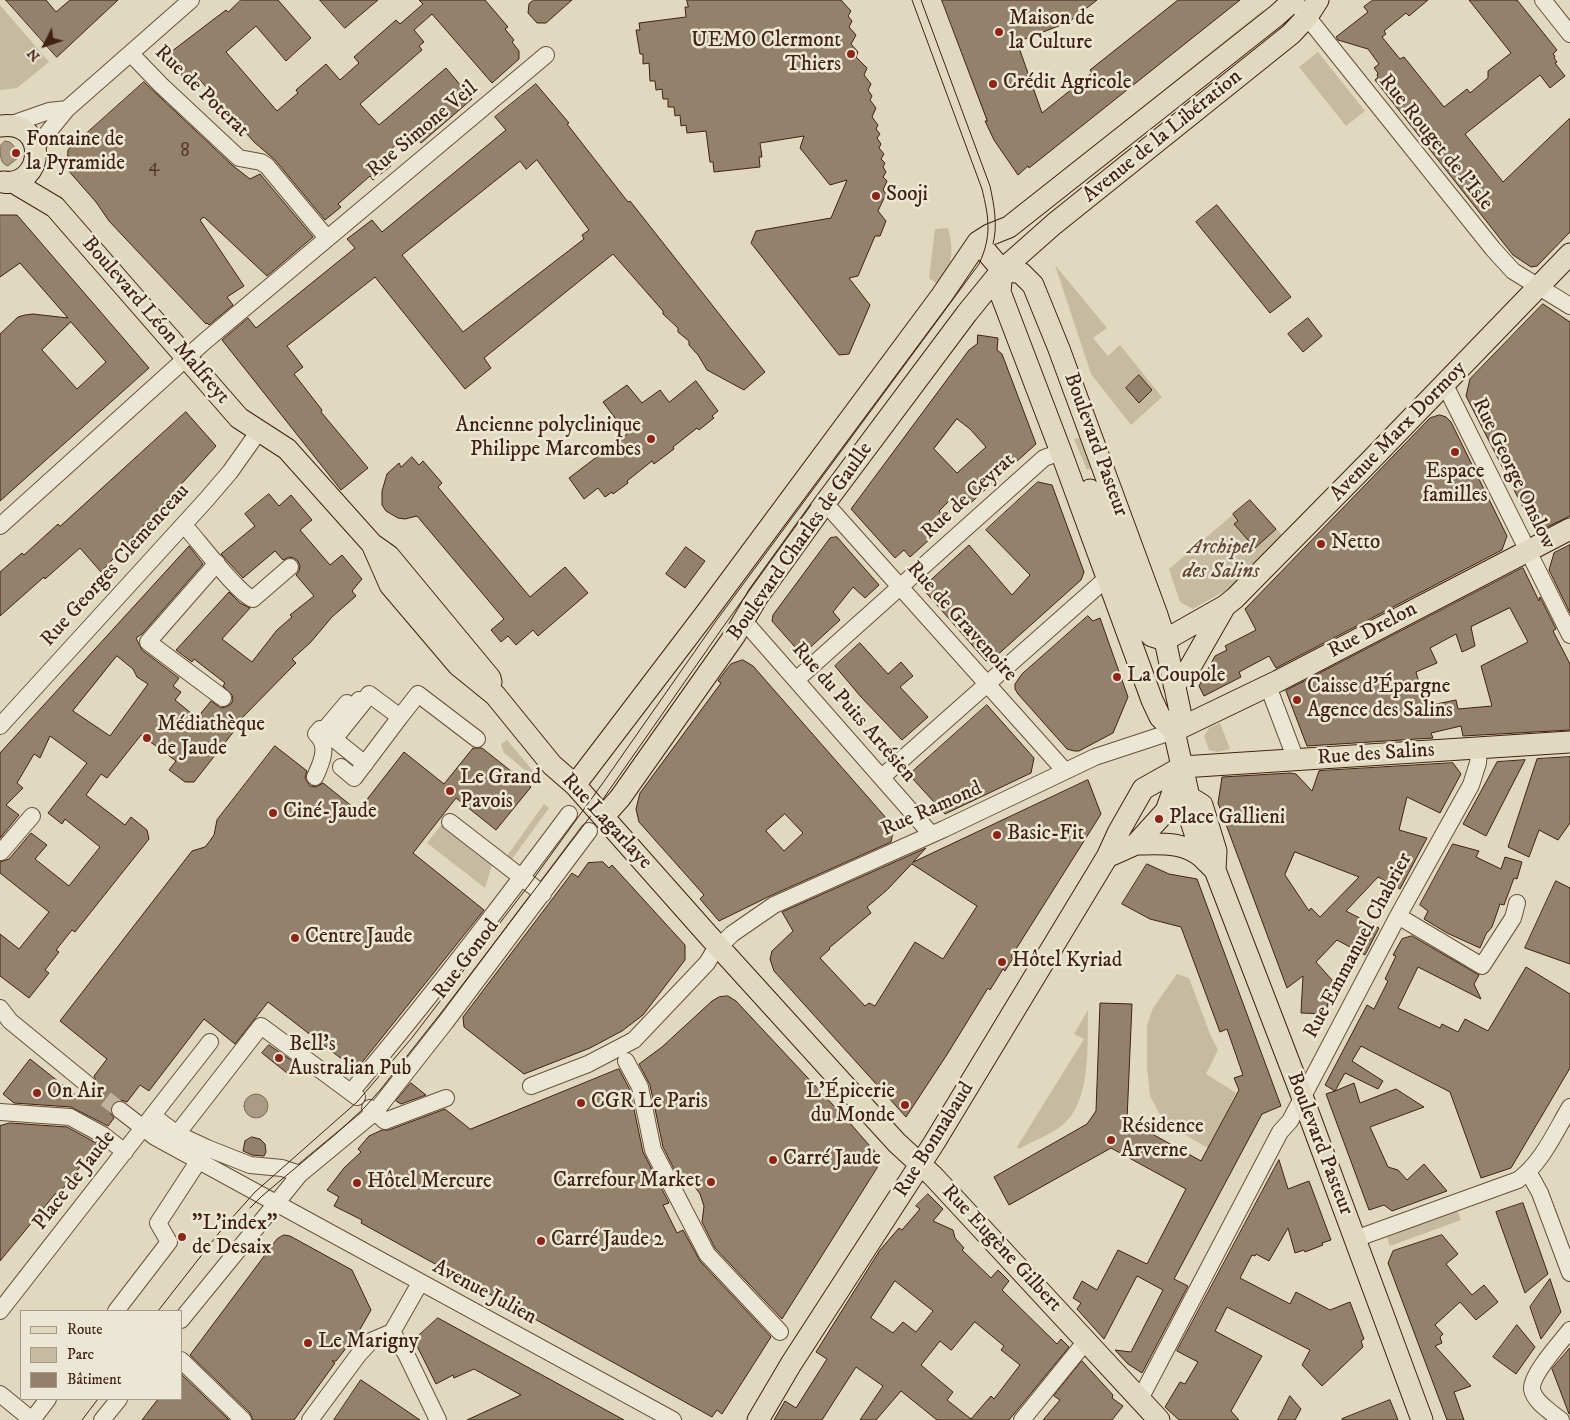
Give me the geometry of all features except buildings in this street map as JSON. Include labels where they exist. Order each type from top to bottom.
[{"type":"main road","name":"Avenue de la Libération","points":[[1294,0],[1009,227],[989,235],[990,256],[1054,224],[1291,34],[1312,9]]},
{"type":"main road","name":"Boulevard Léon Malfreyt","points":[[3,124],[19,126],[26,130],[32,139],[35,155],[56,207],[240,418],[259,431]]},
{"type":"main road","points":[[5,182],[26,175],[35,155]]},
{"type":"main road","name":"Boulevard Léon Malfreyt","points":[[5,182],[56,207]]},
{"type":"main road","name":"Avenue Marx Dormoy","points":[[1174,685],[1189,669],[1225,606],[1340,492],[1570,254]]},
{"type":"main road","name":"Boulevard Pasteur","points":[[990,256],[1000,292],[1061,452],[1155,710],[1174,731]]},
{"type":"main road","name":"Boulevard Pasteur","points":[[990,256],[1021,273],[1033,285],[1119,510],[1157,615],[1164,640],[1180,711],[1174,731],[1189,797],[1202,805],[1216,851],[1209,864],[1302,1096],[1422,1420]]},
{"type":"main road","name":"Boulevard Charles de Gaulle","points":[[596,824],[620,798],[744,621],[758,596],[825,502],[966,313],[990,256]]},
{"type":"main road","name":"Boulevard Charles de Gaulle","points":[[575,785],[706,613],[936,302],[990,256]]},
{"type":"main road","name":"Rue Lagarlaye","points":[[259,431],[287,449],[372,544],[390,585],[458,665],[495,695],[552,765],[575,785],[596,824],[719,947]]},
{"type":"main road","name":"Boulevard Pasteur","points":[[1061,452],[1078,467],[1088,486],[1114,547],[1139,618],[1152,636],[1164,640]]},
{"type":"main road","name":"Rue Drelon","points":[[1174,731],[1268,686],[1570,529]]},
{"type":"main road","name":"Avenue Marx Dormoy","points":[[1164,640],[1225,606]]},
{"type":"main road","name":"Rue des Salins","points":[[1182,767],[1570,742]]},
{"type":"main road","points":[[1107,857],[1136,844],[1166,811],[1182,767]]},
{"type":"main road","name":"Rue Bonnabaud","points":[[758,1420],[791,1364],[921,1164],[1107,857],[1118,833],[1143,789],[1182,767]]},
{"type":"main road","points":[[1136,844],[1185,846],[1196,851],[1209,864]]},
{"type":"main road","name":"Rue Eugène Gilbert","points":[[719,947],[897,1143],[921,1164],[1159,1420]]},
{"type":"street","points":[[35,155],[67,109],[191,0]]},
{"type":"street","name":"Rue Rouget de l'Isle","points":[[1294,0],[1312,9],[1493,249],[1513,271],[1570,306]]},
{"type":"street","points":[[1543,0],[1570,34]]},
{"type":"street","name":"Rue de Poterat","points":[[131,54],[161,85],[239,158],[261,162],[267,166],[327,238]]},
{"type":"street","name":"Rue Simone Veil","points":[[0,526],[186,358],[546,55]]},
{"type":"street","points":[[3,124],[49,111],[67,109]]},
{"type":"street","name":"Rue George Onslow","points":[[1444,385],[1570,635]]},
{"type":"street","name":"Rue Georges Clemenceau","points":[[0,726],[206,500],[230,472],[259,431]]},
{"type":"street","name":"Rue de Ceyrat","points":[[796,680],[1044,458],[1061,452]]},
{"type":"street","name":"Rue de Gravenoire","points":[[825,502],[1066,771]]},
{"type":"street","points":[[190,532],[248,597],[253,599],[290,567]]},
{"type":"street","points":[[217,563],[148,642],[222,698]]},
{"type":"street","points":[[882,778],[1107,578]]},
{"type":"street","name":"Rue du Puits Artésien","points":[[744,621],[931,834]]},
{"type":"street","points":[[1268,686],[1296,760]]},
{"type":"street","points":[[400,718],[370,694],[357,698],[327,738],[332,761],[354,778],[365,764],[400,718],[418,694],[477,739]]},
{"type":"street","name":"Rue Ramond","points":[[531,1086],[588,1064],[634,1040],[732,934],[774,904],[944,829],[1123,746],[1174,731]]},
{"type":"street","points":[[327,738],[365,764]]},
{"type":"street","name":"Rue Emmanuel Chabrier","points":[[1140,1400],[1280,1132],[1290,1121],[1398,916],[1471,785],[1478,763],[1479,748]]},
{"type":"street","points":[[315,777],[332,761]]},
{"type":"street","name":"Rue Gonod","points":[[177,1134],[261,1026],[354,1094],[569,814]]},
{"type":"street","points":[[1,852],[32,816]]},
{"type":"street","points":[[450,822],[543,894]]},
{"type":"street","name":"Rue Gonod","points":[[182,1319],[300,1174],[373,1110],[445,1024],[596,824]]},
{"type":"street","points":[[1398,916],[1482,966],[1513,918],[1517,903]]},
{"type":"street","points":[[0,1008],[16,1026],[88,1084]]},
{"type":"street","points":[[120,1110],[148,1122],[210,1042]]},
{"type":"street","points":[[626,1061],[640,1086],[653,1150],[708,1254],[780,1332]]},
{"type":"street","points":[[373,1110],[385,1121],[446,1098]]},
{"type":"street","points":[[1355,1239],[1518,1180],[1529,1173],[1570,1107]]},
{"type":"street","points":[[1,1111],[70,1117],[103,1135],[125,1152]]},
{"type":"street","name":"Place de Jaude","points":[[148,1122],[177,1134],[203,1155],[276,1203]]},
{"type":"street","name":"Place de Jaude","points":[[0,1311],[148,1122]]},
{"type":"street","name":"Place de Jaude","points":[[148,1122],[155,1137],[203,1155],[250,1165],[282,1168],[300,1174]]},
{"type":"street","points":[[117,1310],[169,1242],[158,1223],[203,1155]]},
{"type":"street","points":[[1529,1173],[1540,1193],[1570,1273]]},
{"type":"street","name":"Avenue Julien","points":[[276,1203],[673,1420]]},
{"type":"street","points":[[310,1420],[364,1348],[379,1337],[392,1332],[420,1283]]},
{"type":"street","points":[[1560,1420],[1539,1402],[1532,1389],[1534,1377],[1570,1330]]},
{"type":"street","points":[[392,1332],[406,1354],[438,1420]]},
{"type":"street","points":[[1022,1420],[1086,1341]]},
{"type":"street","points":[[182,1361],[243,1420]]},
{"type":"street","points":[[0,1394],[32,1420],[47,1400]]},
{"type":"green space","points":[[0,5],[49,62],[17,88],[0,90]]},
{"type":"green space","points":[[1263,10],[1267,16],[1038,191]]},
{"type":"green space","points":[[1318,52],[1365,111],[1346,126],[1299,67]]},
{"type":"green space","points":[[948,228],[951,258],[941,287],[929,278],[935,229]]},
{"type":"green space","points":[[1055,265],[1107,328],[1093,338],[1108,356],[1120,345],[1162,397],[1131,425],[1091,374]]},
{"type":"green space","points":[[1082,437],[1094,467],[1087,470],[1074,439]]},
{"type":"green space","name":"Archipel des Salins","points":[[1250,500],[1283,536],[1238,583],[1193,609],[1180,602],[1169,569]]},
{"type":"green space","points":[[1220,723],[1230,749],[1218,752],[1209,750],[1204,736],[1209,728]]},
{"type":"green space","points":[[507,740],[534,774],[531,775],[504,753],[501,744]]},
{"type":"green space","points":[[544,804],[549,808],[512,859],[507,856]]},
{"type":"green space","points":[[442,824],[492,865],[485,888],[427,843]]},
{"type":"green space","points":[[1177,974],[1189,978],[1218,1050],[1206,1074],[1236,1093],[1208,1148],[1177,1130],[1159,1113],[1150,1096],[1147,1067],[1147,1025],[1153,1008]]},
{"type":"green space","points":[[1088,1010],[1086,1073],[1078,1104],[1070,1117],[1060,1127],[1019,1149],[1017,1147],[1084,1039],[1074,1034]]},
{"type":"green space","points":[[1457,1210],[1461,1220],[1390,1246],[1387,1237]]},
{"type":"shaded area","name":"Fontaine de la Pyramide","points":[[5,141],[10,142],[19,152],[19,157],[8,166],[3,163],[0,156],[0,146]]},
{"type":"shaded area","points":[[256,1094],[264,1098],[268,1106],[264,1114],[256,1118],[248,1114],[244,1106],[248,1098]]},
{"type":"tunnel","points":[[87,1084],[120,1110]]},
{"type":"tram line","points":[[159,1310],[222,1229],[255,1192],[357,1102],[411,1039],[529,885],[716,621],[979,264],[988,236],[988,218],[982,189],[912,0]]},
{"type":"tram line","points":[[921,0],[990,186],[995,222],[993,244]]},
{"type":"tram line","points":[[250,1208],[337,1133],[381,1089],[596,809],[811,505]]},
{"type":"tram line","points":[[82,1420],[97,1400]]},
{"type":"place","name":"Maison de la Culture","points":[[999,32]]},
{"type":"place","name":"UEMO Clermont Thiers","points":[[851,54]]},
{"type":"place","name":"Crédit Agricole","points":[[993,84]]},
{"type":"place","name":"Fontaine de la Pyramide","points":[[16,153]]},
{"type":"place","name":"Sooji","points":[[876,196]]},
{"type":"place","name":"Ancienne polyclinique Philippe Marcombes","points":[[651,439]]},
{"type":"place","name":"Espace familles","points":[[1455,452]]},
{"type":"place","name":"Netto","points":[[1321,544]]},
{"type":"place","name":"La Coupole","points":[[1117,677]]},
{"type":"place","name":"Caisse d'Épargne Agence des Salins","points":[[1297,700]]},
{"type":"place","name":"Médiathèque de Jaude","points":[[147,738]]},
{"type":"place","name":"Le Grand Pavois","points":[[450,791]]},
{"type":"place","name":"Ciné-Jaude","points":[[273,813]]},
{"type":"place","name":"Place Gallieni","points":[[1159,819]]},
{"type":"place","name":"Basic-Fit","points":[[997,835]]},
{"type":"place","name":"Centre Jaude","points":[[295,938]]},
{"type":"place","name":"Hôtel Kyriad","points":[[1002,962]]},
{"type":"place","name":"Bell's Australian Pub","points":[[279,1058]]},
{"type":"place","name":"On Air","points":[[37,1093]]},
{"type":"place","name":"CGR Le Paris","points":[[581,1103]]},
{"type":"place","name":"L'Épicerie du Monde","points":[[905,1105]]},
{"type":"place","name":"Résidence Arverne","points":[[1111,1140]]},
{"type":"place","name":"Carré Jaude","points":[[773,1160]]},
{"type":"place","name":"Carrefour Market","points":[[711,1182]]},
{"type":"place","name":"Hôtel Mercure","points":[[357,1183]]},
{"type":"place","name":"\"L'index\" de Desaix","points":[[182,1237]]},
{"type":"place","name":"Carré Jaude 2","points":[[541,1241]]},
{"type":"place","name":"Le Marigny","points":[[308,1343]]}]
